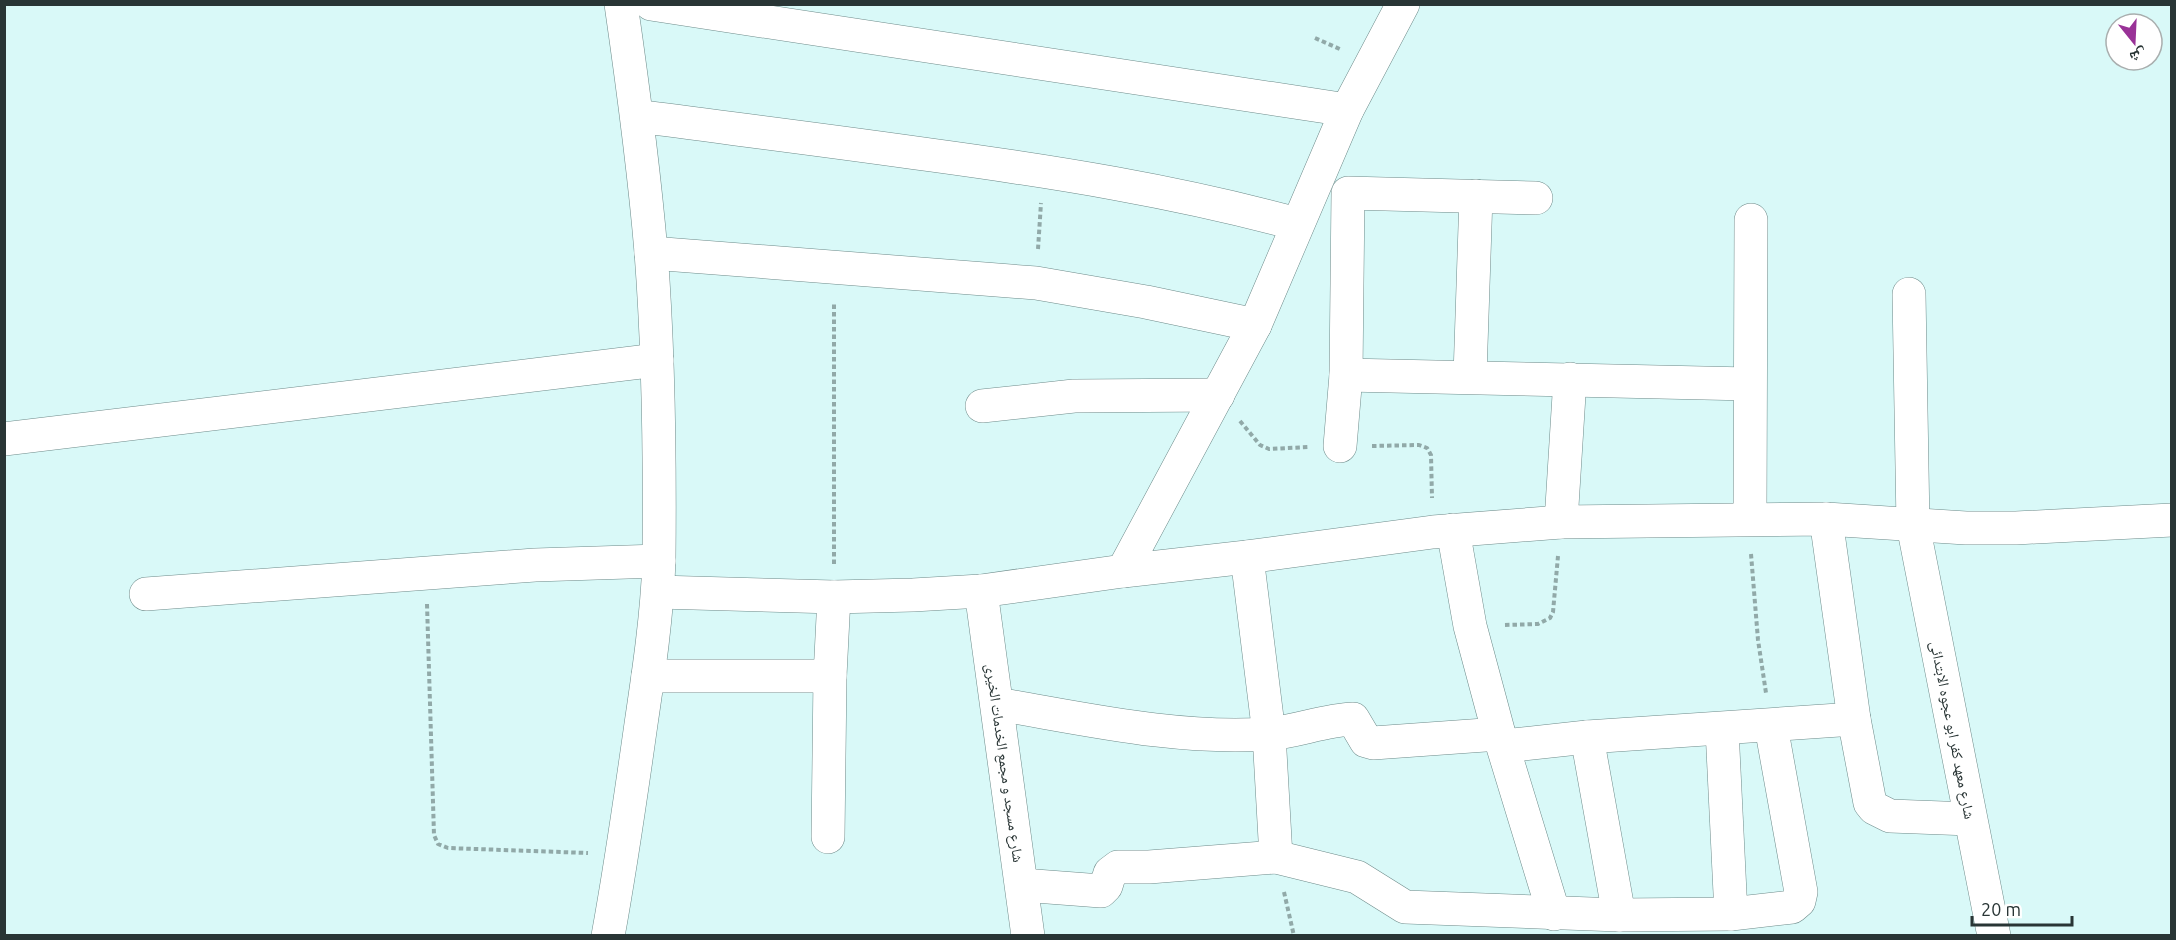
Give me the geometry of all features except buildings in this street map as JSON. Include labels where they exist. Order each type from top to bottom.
[{"type":"street","points":[[608,936],[623,855],[648,676],[658,576],[657,360],[651,254],[637,116],[621,4]]},
{"type":"street","points":[[651,4],[1347,110]]},
{"type":"street","points":[[1123,571],[1255,325],[1347,110],[1402,4]]},
{"type":"street","points":[[637,116],[1120,183],[1254,212],[1297,224]]},
{"type":"street","points":[[1312,192],[1536,198]]},
{"type":"street","points":[[1340,446],[1346,375],[1348,193]]},
{"type":"street","points":[[1470,376],[1476,196]]},
{"type":"street","points":[[1750,519],[1751,220]]},
{"type":"street","points":[[651,254],[1036,283],[1255,325]]},
{"type":"street","name":"شارع معهد كفر ابو عجوه الابتدائى","points":[[1909,294],[1913,525],[1994,936]]},
{"type":"street","points":[[4,440],[657,360]]},
{"type":"street","points":[[1346,375],[1749,384]]},
{"type":"street","points":[[1562,522],[1570,379]]},
{"type":"street","points":[[982,406],[1074,396],[1218,395]]},
{"type":"street","points":[[1826,519],[1854,719],[1870,802],[1874,808],[1890,816],[1970,819]]},
{"type":"street","points":[[146,594],[535,566],[658,576],[834,597],[981,591],[1443,531],[1562,522],[1826,519],[1966,528],[2016,528],[2172,520]]},
{"type":"street","points":[[1443,531],[1502,740],[1569,921]]},
{"type":"street","points":[[1247,557],[1269,734],[1276,857]]},
{"type":"street","name":"شارع مسجد و مجمع الخدمات الخيرى","points":[[981,591],[1028,936]]},
{"type":"street","points":[[828,837],[830,676],[834,597]]},
{"type":"street","points":[[648,676],[830,676]]},
{"type":"street","points":[[998,704],[1162,731],[1202,734],[1269,734],[1353,718],[1366,741],[1373,743],[1587,737],[1854,719]]},
{"type":"street","points":[[1022,885],[1101,891],[1110,873],[1118,867],[1149,867],[1276,857],[1357,877],[1405,907],[1569,921],[1619,915],[1731,914],[1792,907],[1799,901],[1801,892],[1771,726]]},
{"type":"street","points":[[1722,729],[1731,914]]},
{"type":"street","points":[[1587,737],[1619,915]]},
{"type":"path","points":[[1036,283],[1044,171]]},
{"type":"path","points":[[834,268],[834,597]]},
{"type":"path","points":[[1218,395],[1260,445],[1269,448],[1419,445],[1427,448],[1431,455],[1443,531]]},
{"type":"path","points":[[1750,519],[1752,588],[1771,726]]},
{"type":"path","points":[[1470,626],[1538,624],[1550,618],[1553,612],[1562,522]]},
{"type":"path","points":[[426,574],[434,835],[438,844],[448,848],[623,855]]}]
